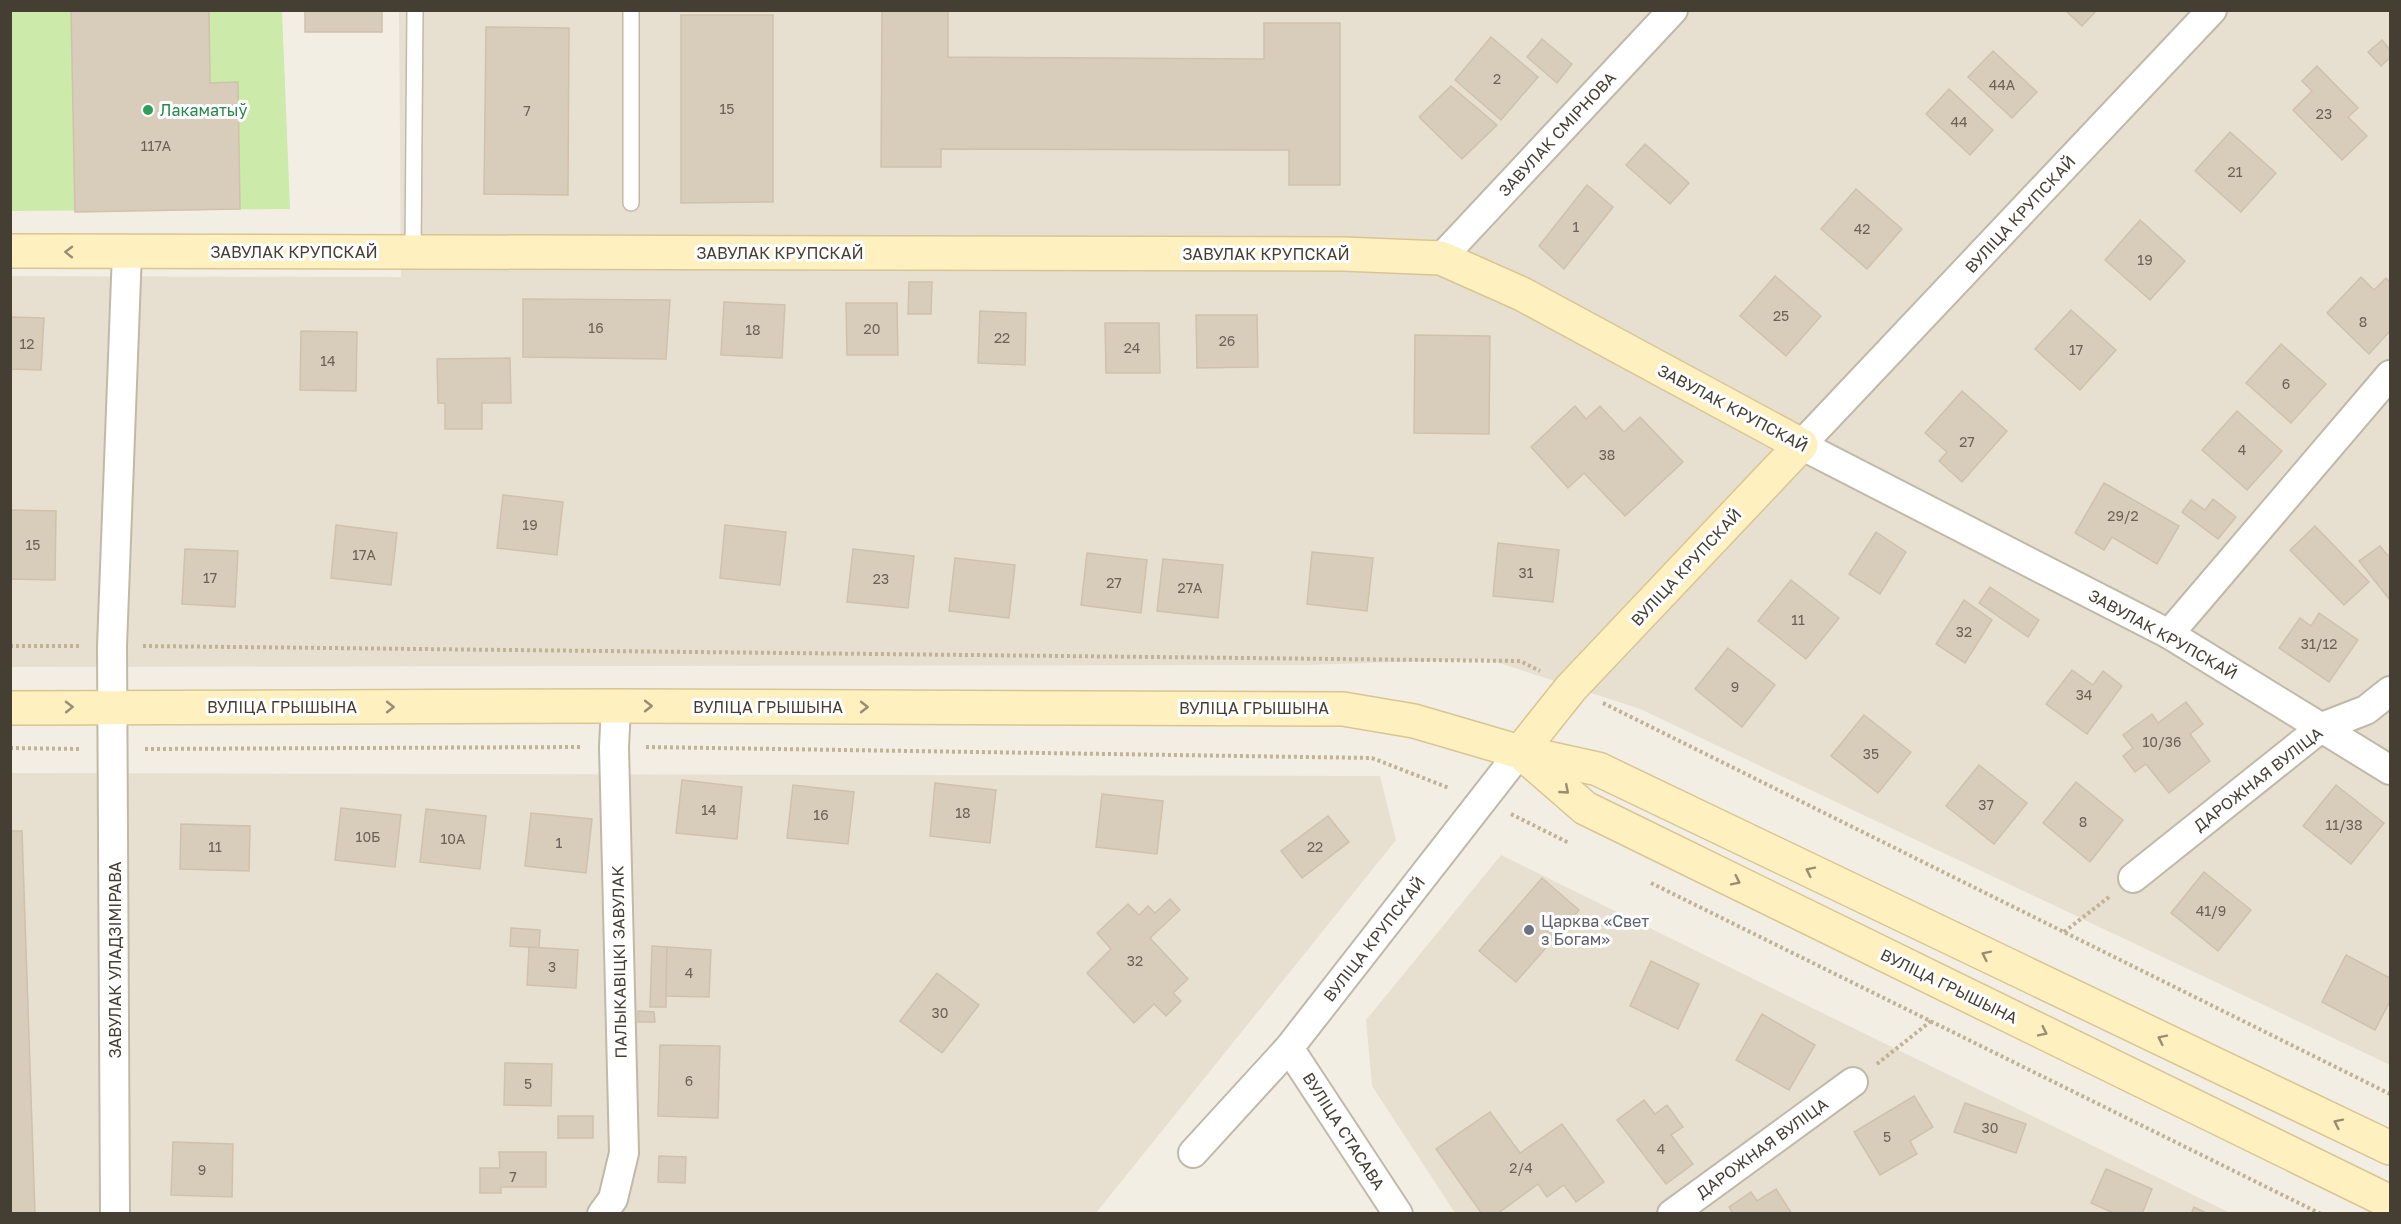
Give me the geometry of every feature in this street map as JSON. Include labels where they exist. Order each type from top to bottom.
[{"type":"main road","name":"ЗАВУЛАК КРУПСКАЙ","points":[[10,251],[1331,254],[1441,258],[1522,294],[1801,446]]},
{"type":"main road","name":"ВУЛІЦА КРУПСКАЙ","points":[[1520,752],[1571,688],[1801,446]]},
{"type":"main road","name":"ВУЛІЦА ГРЫШЫНА","points":[[10,708],[616,706],[1343,709],[1414,721],[1520,752],[1598,769],[2391,1148]]},
{"type":"main road","name":"ВУЛІЦА ГРЫШЫНА","points":[[1520,752],[1585,808],[2391,1202]]},
{"type":"street","name":"ЗАВУЛАК СМІРНОВА","points":[[1441,258],[1673,10]]},
{"type":"street","name":"ВУЛІЦА КРУПСКАЙ","points":[[1801,446],[2212,10]]},
{"type":"street","name":"ЗАВУЛАК УЛАДЗІМІРАВА","points":[[115,1214],[115,749],[112,646],[127,252]]},
{"type":"street","points":[[2169,634],[2391,375]]},
{"type":"street","name":"ЗАВУЛАК КРУПСКАЙ","points":[[1801,446],[2169,634],[2391,770]]},
{"type":"street","name":"ДАРОЖНАЯ ВУЛІЦА","points":[[2133,878],[2322,727],[2366,710],[2391,691]]},
{"type":"street","name":"ПАЛЫКАВІЦКІ ЗАВУЛАК","points":[[602,1214],[613,1199],[624,1153],[616,706]]},
{"type":"street","name":"ВУЛІЦА КРУПСКАЙ","points":[[1193,1153],[1289,1048],[1520,752]]},
{"type":"street","name":"ВУЛІЦА СТАСАВА","points":[[1289,1048],[1398,1214]]},
{"type":"street","name":"ДАРОЖНАЯ ВУЛІЦА","points":[[1672,1214],[1853,1082]]},
{"type":"lane","points":[[413,252],[415,10]]},
{"type":"lane","points":[[631,10],[631,203]]},
{"type":"path","points":[[10,748],[615,747],[1372,758],[1483,800],[1579,848]]},
{"type":"path","points":[[2064,932],[2133,878]]},
{"type":"path","points":[[1643,879],[2320,1214]]},
{"type":"path","points":[[1853,1082],[1931,1021]]},
{"type":"shaded area","points":[[399,11],[2390,11],[2390,1065],[1640,709],[1487,659],[1307,665],[11,667],[10,276],[401,277]]},
{"type":"shaded area","points":[[11,773],[1380,776],[1396,840],[1096,1213],[11,1214]]},
{"type":"shaded area","points":[[1501,855],[2230,1213],[1455,1213],[1372,1086],[1366,1020]]},
{"type":"green space","name":"Лакаматыў","points":[[11,11],[282,11],[290,209],[11,211]]},
{"type":"building","points":[[71,10],[209,10],[210,83],[238,82],[240,209],[75,212]]},
{"type":"building","points":[[305,10],[382,10],[382,32],[305,32]]},
{"type":"building","points":[[882,10],[948,10],[948,57],[1264,59],[1264,23],[1340,23],[1340,185],[1289,185],[1289,150],[941,149],[941,167],[881,167]]},
{"type":"building","points":[[2065,10],[2097,10],[2082,26]]},
{"type":"building","points":[[681,15],[773,15],[773,202],[681,203]]},
{"type":"building","points":[[486,27],[569,28],[568,195],[484,194]]},
{"type":"building","points":[[1491,37],[1538,77],[1501,120],[1455,80]]},
{"type":"building","points":[[1542,39],[1572,64],[1557,83],[1527,57]]},
{"type":"building","points":[[2382,40],[2390,50],[2390,58],[2381,66],[2368,52]]},
{"type":"building","points":[[1993,51],[2037,92],[2012,118],[1968,77]]},
{"type":"building","points":[[2317,66],[2358,108],[2348,117],[2367,136],[2342,160],[2293,110],[2312,91],[2302,81]]},
{"type":"building","points":[[1451,86],[1497,125],[1462,159],[1419,117]]},
{"type":"building","points":[[1949,89],[1993,130],[1970,155],[1926,114]]},
{"type":"building","points":[[2230,132],[2276,173],[2241,212],[2195,171]]},
{"type":"building","points":[[1645,144],[1689,183],[1670,204],[1626,165]]},
{"type":"building","points":[[1587,185],[1613,207],[1564,269],[1539,246]]},
{"type":"building","points":[[1856,189],[1902,229],[1867,269],[1821,229]]},
{"type":"building","points":[[2140,220],[2185,261],[2150,300],[2105,260]]},
{"type":"building","points":[[1775,276],[1821,316],[1786,356],[1740,316]]},
{"type":"building","points":[[2361,277],[2374,290],[2386,278],[2390,282],[2390,331],[2369,354],[2327,313]]},
{"type":"building","points":[[909,282],[932,282],[931,314],[908,314]]},
{"type":"building","points":[[523,299],[670,300],[666,359],[523,357]]},
{"type":"building","points":[[724,302],[785,305],[782,358],[721,355]]},
{"type":"building","points":[[846,303],[897,303],[898,355],[847,355]]},
{"type":"building","points":[[2071,310],[2116,350],[2080,390],[2035,349]]},
{"type":"building","points":[[980,311],[1026,313],[1025,365],[978,363]]},
{"type":"building","points":[[1196,315],[1257,315],[1258,367],[1197,368]]},
{"type":"building","points":[[10,317],[44,318],[41,370],[10,369]]},
{"type":"building","points":[[1105,323],[1159,323],[1160,373],[1106,373]]},
{"type":"building","points":[[301,331],[357,332],[356,391],[300,390]]},
{"type":"building","points":[[1415,335],[1490,336],[1489,434],[1414,433]]},
{"type":"building","points":[[2281,344],[2326,384],[2291,423],[2246,383]]},
{"type":"building","points":[[510,358],[511,403],[482,403],[482,429],[445,429],[445,403],[438,403],[437,359]]},
{"type":"building","points":[[1962,391],[2007,431],[1962,482],[1939,461],[1947,452],[1925,433]]},
{"type":"building","points":[[1575,406],[1586,419],[1600,406],[1624,432],[1640,417],[1683,462],[1625,516],[1584,473],[1568,488],[1531,447]]},
{"type":"building","points":[[2237,411],[2282,451],[2247,490],[2202,450]]},
{"type":"building","points":[[2104,483],[2179,526],[2157,564],[2112,537],[2104,550],[2075,533]]},
{"type":"building","points":[[503,495],[563,502],[557,555],[497,548]]},
{"type":"building","points":[[2213,499],[2236,517],[2218,539],[2182,512],[2191,500],[2205,510]]},
{"type":"building","points":[[10,510],[56,511],[55,580],[10,579]]},
{"type":"building","points":[[336,525],[397,533],[391,585],[331,578]]},
{"type":"building","points":[[725,525],[786,532],[780,585],[720,578]]},
{"type":"building","points":[[2315,526],[2369,582],[2344,605],[2290,550]]},
{"type":"building","points":[[1876,532],[1906,552],[1880,594],[1849,574]]},
{"type":"building","points":[[1498,543],[1559,550],[1553,602],[1493,596]]},
{"type":"building","points":[[2380,546],[2388,556],[2390,554],[2390,600],[2359,561]]},
{"type":"building","points":[[185,549],[238,551],[235,607],[182,604]]},
{"type":"building","points":[[853,549],[914,556],[908,608],[847,602]]},
{"type":"building","points":[[1312,552],[1373,558],[1367,611],[1307,604]]},
{"type":"building","points":[[1087,553],[1147,560],[1141,613],[1081,605]]},
{"type":"building","points":[[955,558],[1015,565],[1009,618],[949,611]]},
{"type":"building","points":[[1163,559],[1223,565],[1218,618],[1157,611]]},
{"type":"building","points":[[1791,580],[1839,618],[1806,659],[1758,621]]},
{"type":"building","points":[[1990,587],[2039,620],[2028,637],[1979,603]]},
{"type":"building","points":[[1964,600],[1992,620],[1965,663],[1936,644]]},
{"type":"building","points":[[2319,613],[2358,640],[2329,682],[2279,648],[2300,618],[2311,626]]},
{"type":"building","points":[[1728,648],[1775,685],[1742,727],[1695,689]]},
{"type":"building","points":[[2072,670],[2093,685],[2103,671],[2122,686],[2087,734],[2046,704]]},
{"type":"building","points":[[2186,702],[2203,724],[2190,734],[2210,761],[2169,793],[2146,764],[2135,772],[2123,756],[2133,748],[2123,735],[2152,714],[2158,723]]},
{"type":"building","points":[[1864,715],[1911,752],[1878,793],[1831,756]]},
{"type":"building","points":[[1979,765],[2027,803],[1994,844],[1946,806]]},
{"type":"building","points":[[682,780],[742,787],[737,839],[676,833]]},
{"type":"building","points":[[2076,782],[2123,820],[2090,862],[2043,823]]},
{"type":"building","points":[[935,783],[996,790],[990,843],[930,836]]},
{"type":"building","points":[[793,785],[854,792],[848,844],[787,838]]},
{"type":"building","points":[[2336,785],[2384,823],[2351,864],[2303,826]]},
{"type":"building","points":[[1102,794],[1163,801],[1157,854],[1096,847]]},
{"type":"building","points":[[341,808],[401,815],[395,867],[335,860]]},
{"type":"building","points":[[426,809],[486,816],[480,869],[420,862]]},
{"type":"building","points":[[531,813],[592,819],[586,873],[525,866]]},
{"type":"building","points":[[1328,816],[1349,842],[1302,878],[1281,851]]},
{"type":"building","points":[[181,824],[250,826],[249,871],[180,869]]},
{"type":"building","points":[[10,831],[22,831],[35,1214],[10,1214]]},
{"type":"building","points":[[2204,872],[2251,910],[2218,951],[2171,913]]},
{"type":"building","name":"Царква «Свет з Богам»","points":[[1542,878],[1579,910],[1516,982],[1479,951]]},
{"type":"building","points":[[1170,899],[1180,910],[1150,938],[1188,979],[1173,993],[1181,1001],[1166,1016],[1154,1004],[1134,1023],[1087,973],[1111,949],[1097,933],[1128,904],[1139,915],[1148,906],[1155,913]]},
{"type":"building","points":[[511,928],[540,930],[539,948],[510,946]]},
{"type":"building","points":[[652,946],[667,947],[666,1007],[650,1007]]},
{"type":"building","points":[[529,947],[578,950],[576,988],[527,985]]},
{"type":"building","points":[[667,947],[711,950],[709,997],[666,996]]},
{"type":"building","points":[[2346,955],[2390,978],[2390,1001],[2375,1030],[2322,1002]]},
{"type":"building","points":[[1651,961],[1699,984],[1678,1029],[1630,1006]]},
{"type":"building","points":[[937,973],[979,1005],[942,1053],[900,1021]]},
{"type":"building","points":[[638,1011],[654,1012],[655,1022],[638,1022]]},
{"type":"building","points":[[1762,1014],[1815,1045],[1789,1090],[1736,1060]]},
{"type":"building","points":[[660,1045],[720,1046],[718,1118],[658,1116]]},
{"type":"building","points":[[505,1063],[552,1064],[551,1106],[504,1105]]},
{"type":"building","points":[[1914,1096],[1933,1127],[1910,1141],[1917,1154],[1880,1175],[1854,1132]]},
{"type":"building","points":[[1644,1100],[1655,1114],[1667,1105],[1683,1127],[1671,1135],[1693,1164],[1666,1184],[1617,1120]]},
{"type":"building","points":[[1965,1103],[2026,1124],[2016,1153],[1954,1132]]},
{"type":"building","points":[[1490,1112],[1520,1153],[1562,1124],[1604,1182],[1576,1202],[1564,1185],[1547,1197],[1538,1184],[1497,1214],[1482,1214],[1436,1149]]},
{"type":"building","points":[[558,1116],[593,1116],[593,1138],[558,1138]]},
{"type":"building","points":[[173,1142],[233,1144],[232,1197],[171,1195]]},
{"type":"building","points":[[499,1152],[546,1152],[546,1187],[501,1187],[501,1193],[480,1193],[480,1168],[500,1168]]},
{"type":"building","points":[[659,1156],[686,1157],[685,1183],[658,1182]]},
{"type":"building","points":[[2106,1169],[2152,1189],[2142,1214],[2116,1214],[2091,1203]]},
{"type":"building","points":[[1776,1189],[1792,1214],[1733,1214],[1729,1207],[1751,1192],[1757,1201]]},
{"type":"building","points":[[2194,1207],[2208,1214],[2191,1214]]},
{"type":"place","name":"Лакаматыў","points":[[148,110]]},
{"type":"place","name":"Царква «Свет з Богам»","points":[[1529,930]]}]
